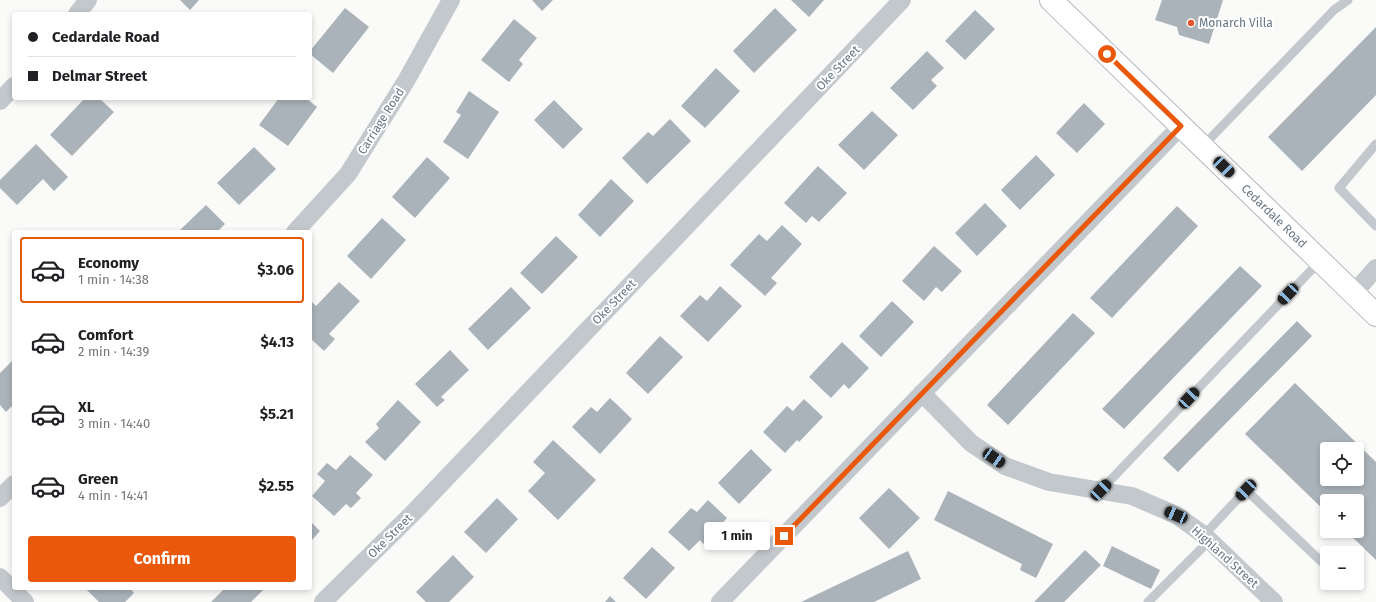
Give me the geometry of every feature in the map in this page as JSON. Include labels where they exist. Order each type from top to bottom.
[{"type":"street","points":[[79,12],[88,0]]},
{"type":"street","name":"Carriage Road","points":[[297,230],[348,174],[406,81],[451,0]]},
{"type":"street","name":"Oke Street","points":[[324,602],[415,511],[902,0]]},
{"type":"street","name":"Cedardale Road","points":[[1051,0],[1376,315]]},
{"type":"street","points":[[0,101],[12,88]]},
{"type":"street","points":[[720,602],[1181,126]]},
{"type":"street","points":[[1354,293],[1376,268]]},
{"type":"street","name":"Highland Street","points":[[922,393],[971,443],[1005,466],[1049,482],[1132,496],[1176,515],[1207,538],[1266,599]]},
{"type":"street","points":[[0,498],[12,486]]},
{"type":"street","points":[[0,577],[12,589]]},
{"type":"street","points":[[13,590],[25,602]]},
{"type":"lane","points":[[1202,147],[1334,10],[1348,0]]},
{"type":"lane","points":[[1376,144],[1339,188],[1376,226]]},
{"type":"lane","points":[[1101,490],[1320,261]]},
{"type":"lane","points":[[1148,602],[1207,538],[1246,490],[1320,560]]},
{"type":"building","points":[[180,0],[199,0],[190,10]]},
{"type":"building","points":[[532,0],[553,0],[542,11]]},
{"type":"building","points":[[791,0],[824,0],[809,17]]},
{"type":"building","name":"Monarch Villa","points":[[1162,0],[1223,0],[1209,44],[1179,35],[1177,27],[1155,20]]},
{"type":"building","points":[[345,8],[369,27],[333,73],[312,56],[312,49]]},
{"type":"building","points":[[775,8],[797,30],[754,73],[733,51]]},
{"type":"building","points":[[975,10],[995,29],[965,60],[945,41]]},
{"type":"building","points":[[514,19],[537,38],[519,60],[523,64],[509,82],[481,60]]},
{"type":"building","points":[[1376,27],[1376,95],[1302,171],[1268,137]]},
{"type":"building","points":[[927,51],[944,68],[931,80],[937,86],[913,110],[890,88]]},
{"type":"building","points":[[716,68],[740,91],[705,128],[681,106]]},
{"type":"building","points":[[469,91],[499,112],[468,159],[443,142],[461,115],[456,112]]},
{"type":"building","points":[[83,100],[101,100],[114,112],[72,156],[50,135]]},
{"type":"building","points":[[278,100],[308,100],[317,107],[288,146],[259,125]]},
{"type":"building","points":[[554,100],[583,129],[563,149],[534,120]]},
{"type":"building","points":[[1084,103],[1105,124],[1077,153],[1056,133]]},
{"type":"building","points":[[872,111],[898,135],[864,170],[838,145]]},
{"type":"building","points":[[670,119],[691,141],[647,184],[622,158],[648,132],[653,136]]},
{"type":"building","points":[[36,144],[68,177],[54,191],[43,179],[17,205],[0,188],[0,180]]},
{"type":"building","points":[[254,147],[276,169],[239,205],[217,183]]},
{"type":"building","points":[[1036,155],[1055,175],[1020,210],[1001,190]]},
{"type":"building","points":[[427,157],[450,178],[415,218],[392,197]]},
{"type":"building","points":[[818,166],[847,193],[819,222],[812,216],[806,223],[784,203]]},
{"type":"building","points":[[611,179],[634,201],[600,237],[578,215]]},
{"type":"building","points":[[985,203],[1007,226],[977,256],[955,233]]},
{"type":"building","points":[[206,205],[225,224],[219,230],[180,230]]},
{"type":"building","points":[[1177,206],[1198,226],[1112,318],[1090,298]]},
{"type":"building","points":[[382,218],[406,240],[371,279],[347,256]]},
{"type":"building","points":[[782,225],[802,244],[771,278],[777,283],[765,296],[730,265],[759,234],[767,241]]},
{"type":"building","points":[[556,236],[578,257],[542,294],[520,273]]},
{"type":"building","points":[[934,246],[962,271],[942,292],[936,287],[924,301],[902,281]]},
{"type":"building","points":[[1240,266],[1262,286],[1124,429],[1102,409]]},
{"type":"building","points":[[339,282],[360,301],[329,334],[335,339],[324,351],[312,340],[312,302],[316,306]]},
{"type":"building","points":[[720,286],[742,306],[708,342],[680,316],[700,295],[707,301]]},
{"type":"building","points":[[511,287],[531,308],[488,350],[468,329]]},
{"type":"building","points":[[892,301],[914,322],[881,357],[859,336]]},
{"type":"building","points":[[1073,313],[1095,333],[1008,425],[987,405]]},
{"type":"building","points":[[1297,321],[1312,336],[1178,472],[1163,458]]},
{"type":"building","points":[[660,336],[683,357],[648,394],[626,373]]},
{"type":"building","points":[[842,342],[869,368],[849,389],[844,384],[831,398],[809,377]]},
{"type":"building","points":[[450,350],[469,370],[441,397],[445,400],[437,407],[415,384]]},
{"type":"building","points":[[12,361],[12,406],[6,412],[0,405],[0,373]]},
{"type":"building","points":[[1295,383],[1355,442],[1320,442],[1320,486],[1364,486],[1364,450],[1376,462],[1376,560],[1364,548],[1364,546],[1362,546],[1353,538],[1364,538],[1364,494],[1320,494],[1320,506],[1245,434]]},
{"type":"building","points":[[610,398],[632,419],[600,454],[572,427],[591,407],[597,412]]},
{"type":"building","points":[[804,399],[823,417],[799,442],[797,440],[785,453],[763,432],[787,406],[793,411]]},
{"type":"building","points":[[398,400],[421,422],[385,461],[365,442],[379,428],[376,424]]},
{"type":"building","points":[[553,440],[596,480],[558,520],[528,491],[545,473],[533,462]]},
{"type":"building","points":[[751,449],[772,470],[739,504],[718,483]]},
{"type":"building","points":[[350,455],[373,475],[356,493],[361,498],[351,508],[346,504],[334,516],[312,496],[325,481],[317,474],[327,463],[336,470]]},
{"type":"building","points":[[889,488],[920,518],[889,549],[859,518]]},
{"type":"building","points":[[948,491],[1053,544],[1036,578],[1020,570],[1022,564],[934,520]]},
{"type":"building","points":[[497,498],[518,519],[486,553],[464,532]]},
{"type":"building","points":[[708,500],[727,518],[703,544],[700,540],[689,551],[668,532],[691,508],[697,512]]},
{"type":"building","points":[[312,523],[320,531],[312,540]]},
{"type":"building","points":[[1112,546],[1160,570],[1151,589],[1103,566]]},
{"type":"building","points":[[652,547],[675,568],[646,599],[623,578]]},
{"type":"building","points":[[1085,550],[1101,565],[1064,602],[1034,602]]},
{"type":"building","points":[[908,551],[921,579],[874,602],[801,602]]},
{"type":"building","points":[[453,555],[474,577],[449,602],[426,602],[416,592]]},
{"type":"building","points":[[87,590],[132,590],[134,593],[125,602],[99,602]]},
{"type":"building","points":[[223,590],[263,590],[251,602],[211,602]]},
{"type":"building","points":[[610,596],[616,602],[605,602]]},
{"type":"place","name":"Monarch Villa","points":[[1191,23]]},
{"type":"route","points":[[784,536],[1181,126],[1107,54]]}]
